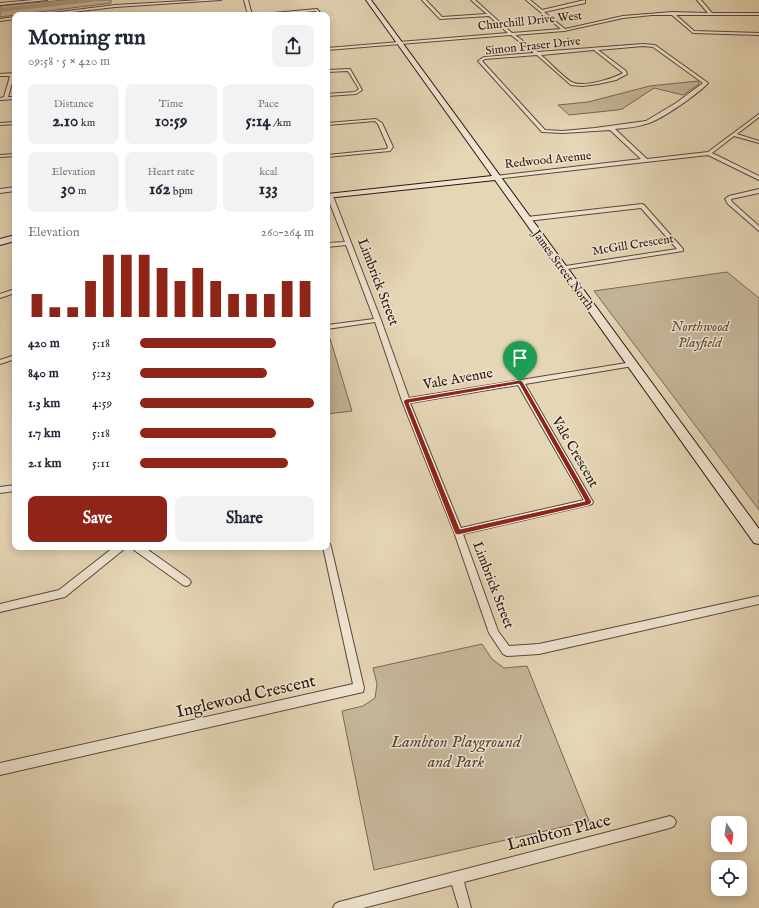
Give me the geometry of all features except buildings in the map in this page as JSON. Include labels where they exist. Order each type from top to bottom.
[{"type":"street","points":[[0,4],[45,0]]},
{"type":"street","points":[[63,12],[115,6],[219,0]]},
{"type":"street","points":[[246,0],[249,12]]},
{"type":"street","name":"James Street North","points":[[368,0],[759,539]]},
{"type":"street","points":[[424,0],[442,18],[490,15]]},
{"type":"street","points":[[474,0],[511,34],[538,54],[575,86],[583,86],[625,74],[625,72],[596,50]]},
{"type":"street","points":[[528,0],[564,30]]},
{"type":"street","points":[[542,11],[584,2],[582,0]]},
{"type":"street","points":[[699,0],[710,13]]},
{"type":"street","points":[[291,12],[317,10],[318,12]]},
{"type":"street","points":[[672,13],[693,32],[759,34]]},
{"type":"street","name":"Churchill Drive West","points":[[330,49],[564,30],[631,16],[672,13],[759,14]]},
{"type":"street","points":[[0,20],[12,18]]},
{"type":"street","name":"Simon Fraser Drive","points":[[643,45],[652,46],[706,83],[649,122],[611,128],[556,133],[544,131],[480,61],[484,58],[538,54],[643,45]]},
{"type":"street","points":[[330,71],[349,70],[361,89],[356,93],[330,95]]},
{"type":"street","points":[[0,75],[12,74]]},
{"type":"street","points":[[6,98],[12,77]]},
{"type":"street","points":[[0,99],[12,98]]},
{"type":"street","name":"Redwood Avenue","points":[[330,196],[709,153],[759,115]]},
{"type":"street","points":[[330,124],[376,120],[380,123],[391,147],[388,150],[330,156]]},
{"type":"street","points":[[0,124],[12,123]]},
{"type":"street","points":[[611,128],[646,161]]},
{"type":"street","points":[[734,135],[759,142]]},
{"type":"street","points":[[709,153],[759,178]]},
{"type":"street","points":[[0,156],[12,155]]},
{"type":"street","points":[[0,191],[12,189]]},
{"type":"street","points":[[759,191],[728,199],[730,203],[759,229]]},
{"type":"street","name":"Limbrick Street","points":[[330,201],[378,320],[406,401],[458,532],[494,633],[507,651],[539,649],[759,600]]},
{"type":"street","name":"McGill Crescent","points":[[527,219],[642,206],[681,250],[561,268]]},
{"type":"street","points":[[0,242],[12,239]]},
{"type":"street","points":[[330,245],[348,243]]},
{"type":"street","points":[[0,296],[12,292]]},
{"type":"street","points":[[330,327],[378,320]]},
{"type":"street","points":[[0,362],[12,358]]},
{"type":"street","name":"Vale Avenue","points":[[406,401],[633,364]]},
{"type":"street","name":"Vale Crescent","points":[[458,532],[589,502],[520,382]]},
{"type":"street","points":[[0,490],[12,488]]},
{"type":"street","points":[[0,608],[62,594],[116,550]]},
{"type":"street","points":[[141,550],[186,582]]},
{"type":"street","name":"Inglewood Crescent","points":[[0,769],[359,688],[328,550]]},
{"type":"street","name":"Lambton Place","points":[[339,908],[670,822]]},
{"type":"street","points":[[456,877],[465,908]]},
{"type":"green space","points":[[64,0],[111,0],[111,3],[40,12],[12,12],[12,15],[0,17],[0,6]]},
{"type":"green space","points":[[698,81],[699,84],[683,95],[654,88],[622,109],[617,110],[569,115],[558,105],[588,102],[650,86]]},
{"type":"green space","name":"Northwood Playfield","points":[[727,272],[759,298],[759,510],[594,291]]},
{"type":"green space","points":[[330,338],[352,411],[330,414]]},
{"type":"green space","name":"Lambton Playground and Park","points":[[482,644],[492,659],[504,668],[527,666],[589,821],[374,870],[342,711],[363,706],[375,698],[377,684],[373,668]]},
{"type":"waterway","points":[[0,10],[92,0]]},
{"type":"route","points":[[520,382],[589,502],[458,532],[406,401],[520,382]]}]
